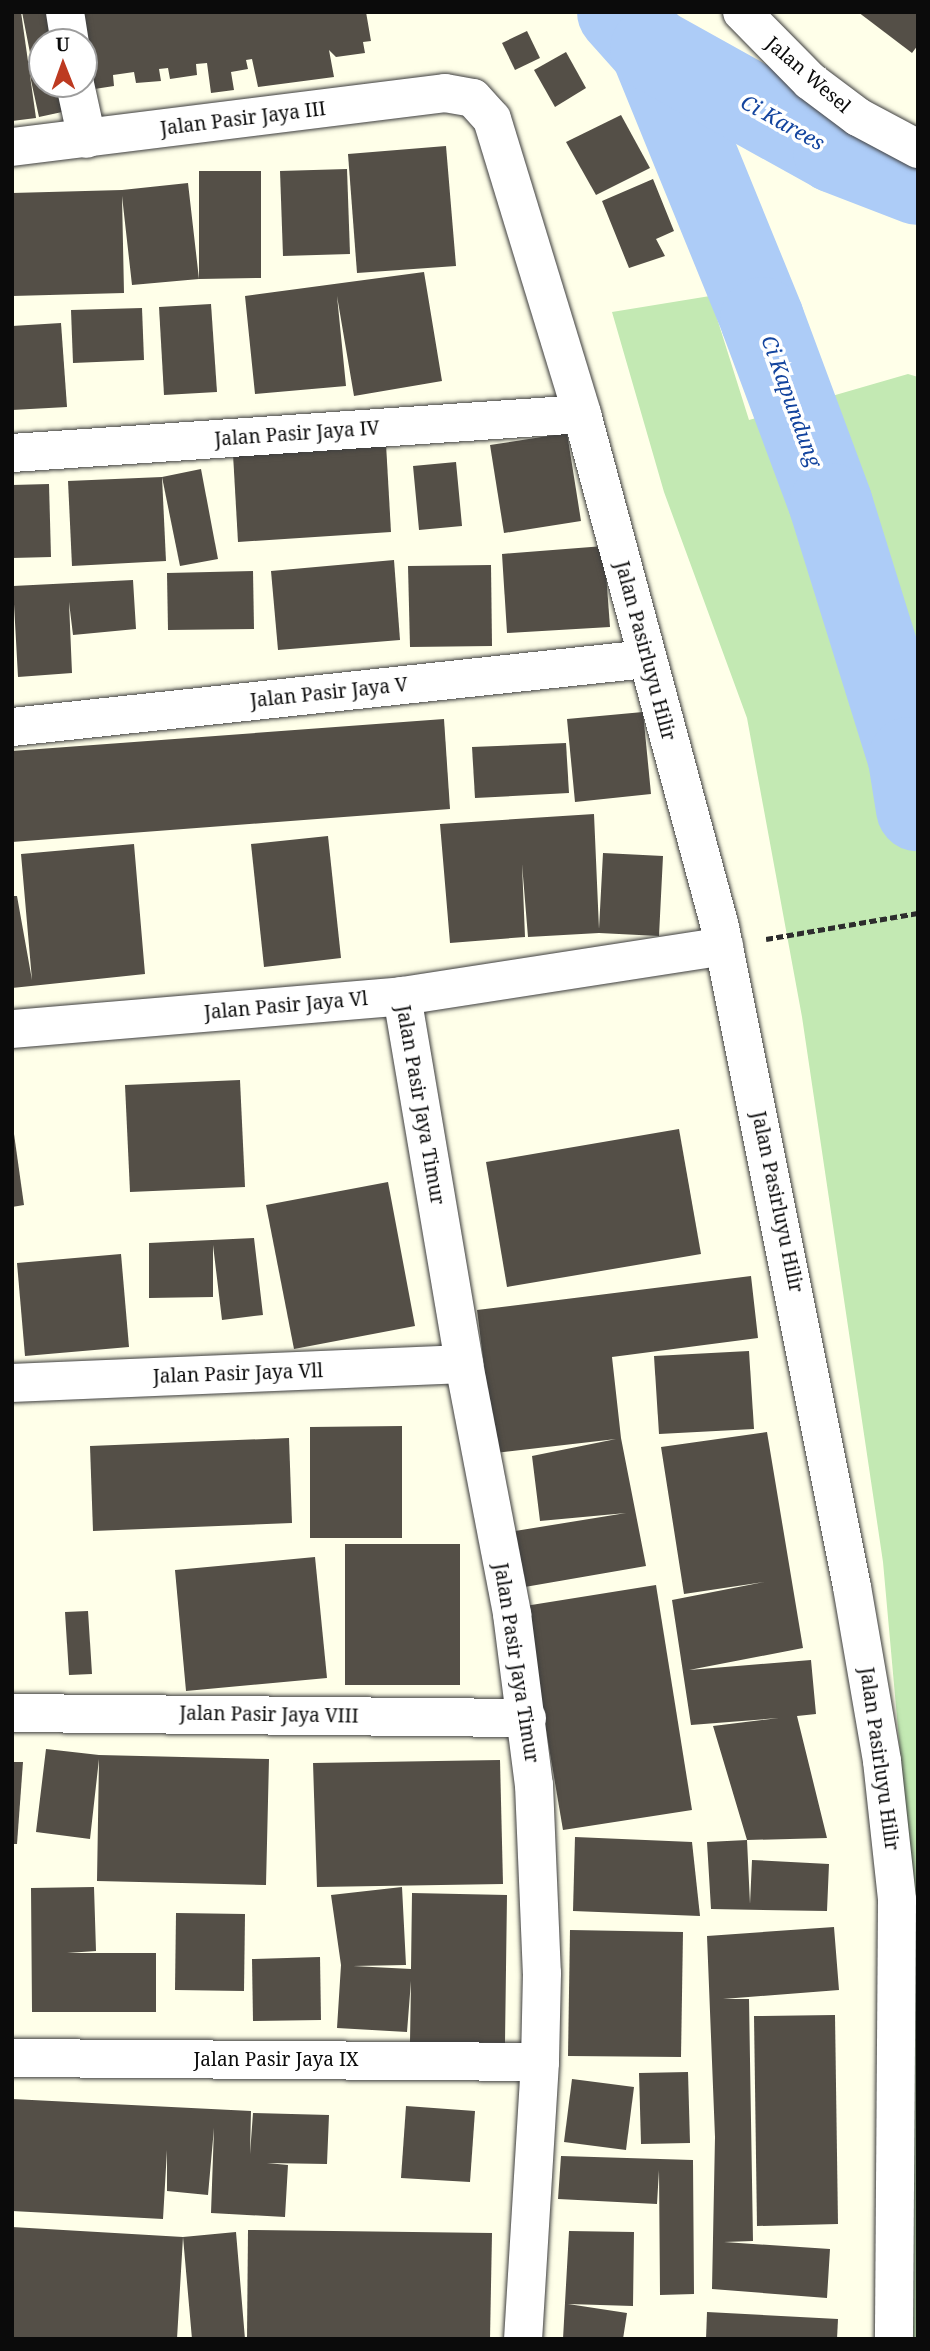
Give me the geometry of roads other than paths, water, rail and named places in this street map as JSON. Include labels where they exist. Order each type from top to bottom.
[{"type":"street","name":"Jalan Wesel","points":[[753,17],[810,81],[858,117],[918,149]]},
{"type":"street","name":"Jalan Pasir Jaya III","points":[[12,147],[444,93],[473,99]]},
{"type":"street","points":[[78,98],[86,139]]},
{"type":"street","name":"Jalan Pasirluyu Hilir","points":[[473,99],[492,119],[582,414],[724,946],[818,1399],[882,1761],[897,1900],[894,2339]]},
{"type":"street","name":"Jalan Pasir Jaya IV","points":[[12,453],[582,414]]},
{"type":"street","name":"Jalan Pasir Jaya V","points":[[12,727],[646,659]]},
{"type":"street","name":"Jalan Pasir Jaya Vl","points":[[12,1029],[402,996],[724,946]]},
{"type":"street","name":"Jalan Pasir Jaya Timur","points":[[402,996],[527,1718],[539,1871],[540,2062],[523,2339]]},
{"type":"street","name":"Jalan Pasir Jaya Vll","points":[[12,1382],[464,1364]]},
{"type":"street","name":"Jalan Pasir Jaya VIII","points":[[12,1713],[527,1718]]},
{"type":"street","name":"Jalan Pasir Jaya IX","points":[[12,2059],[540,2062]]},
{"type":"waterway","name":"Ci Kapundung","points":[[619,12],[652,49],[762,319],[831,505],[910,759],[918,809]]},
{"type":"waterway","name":"Ci Karees","points":[[652,49],[835,151],[918,183]]}]
